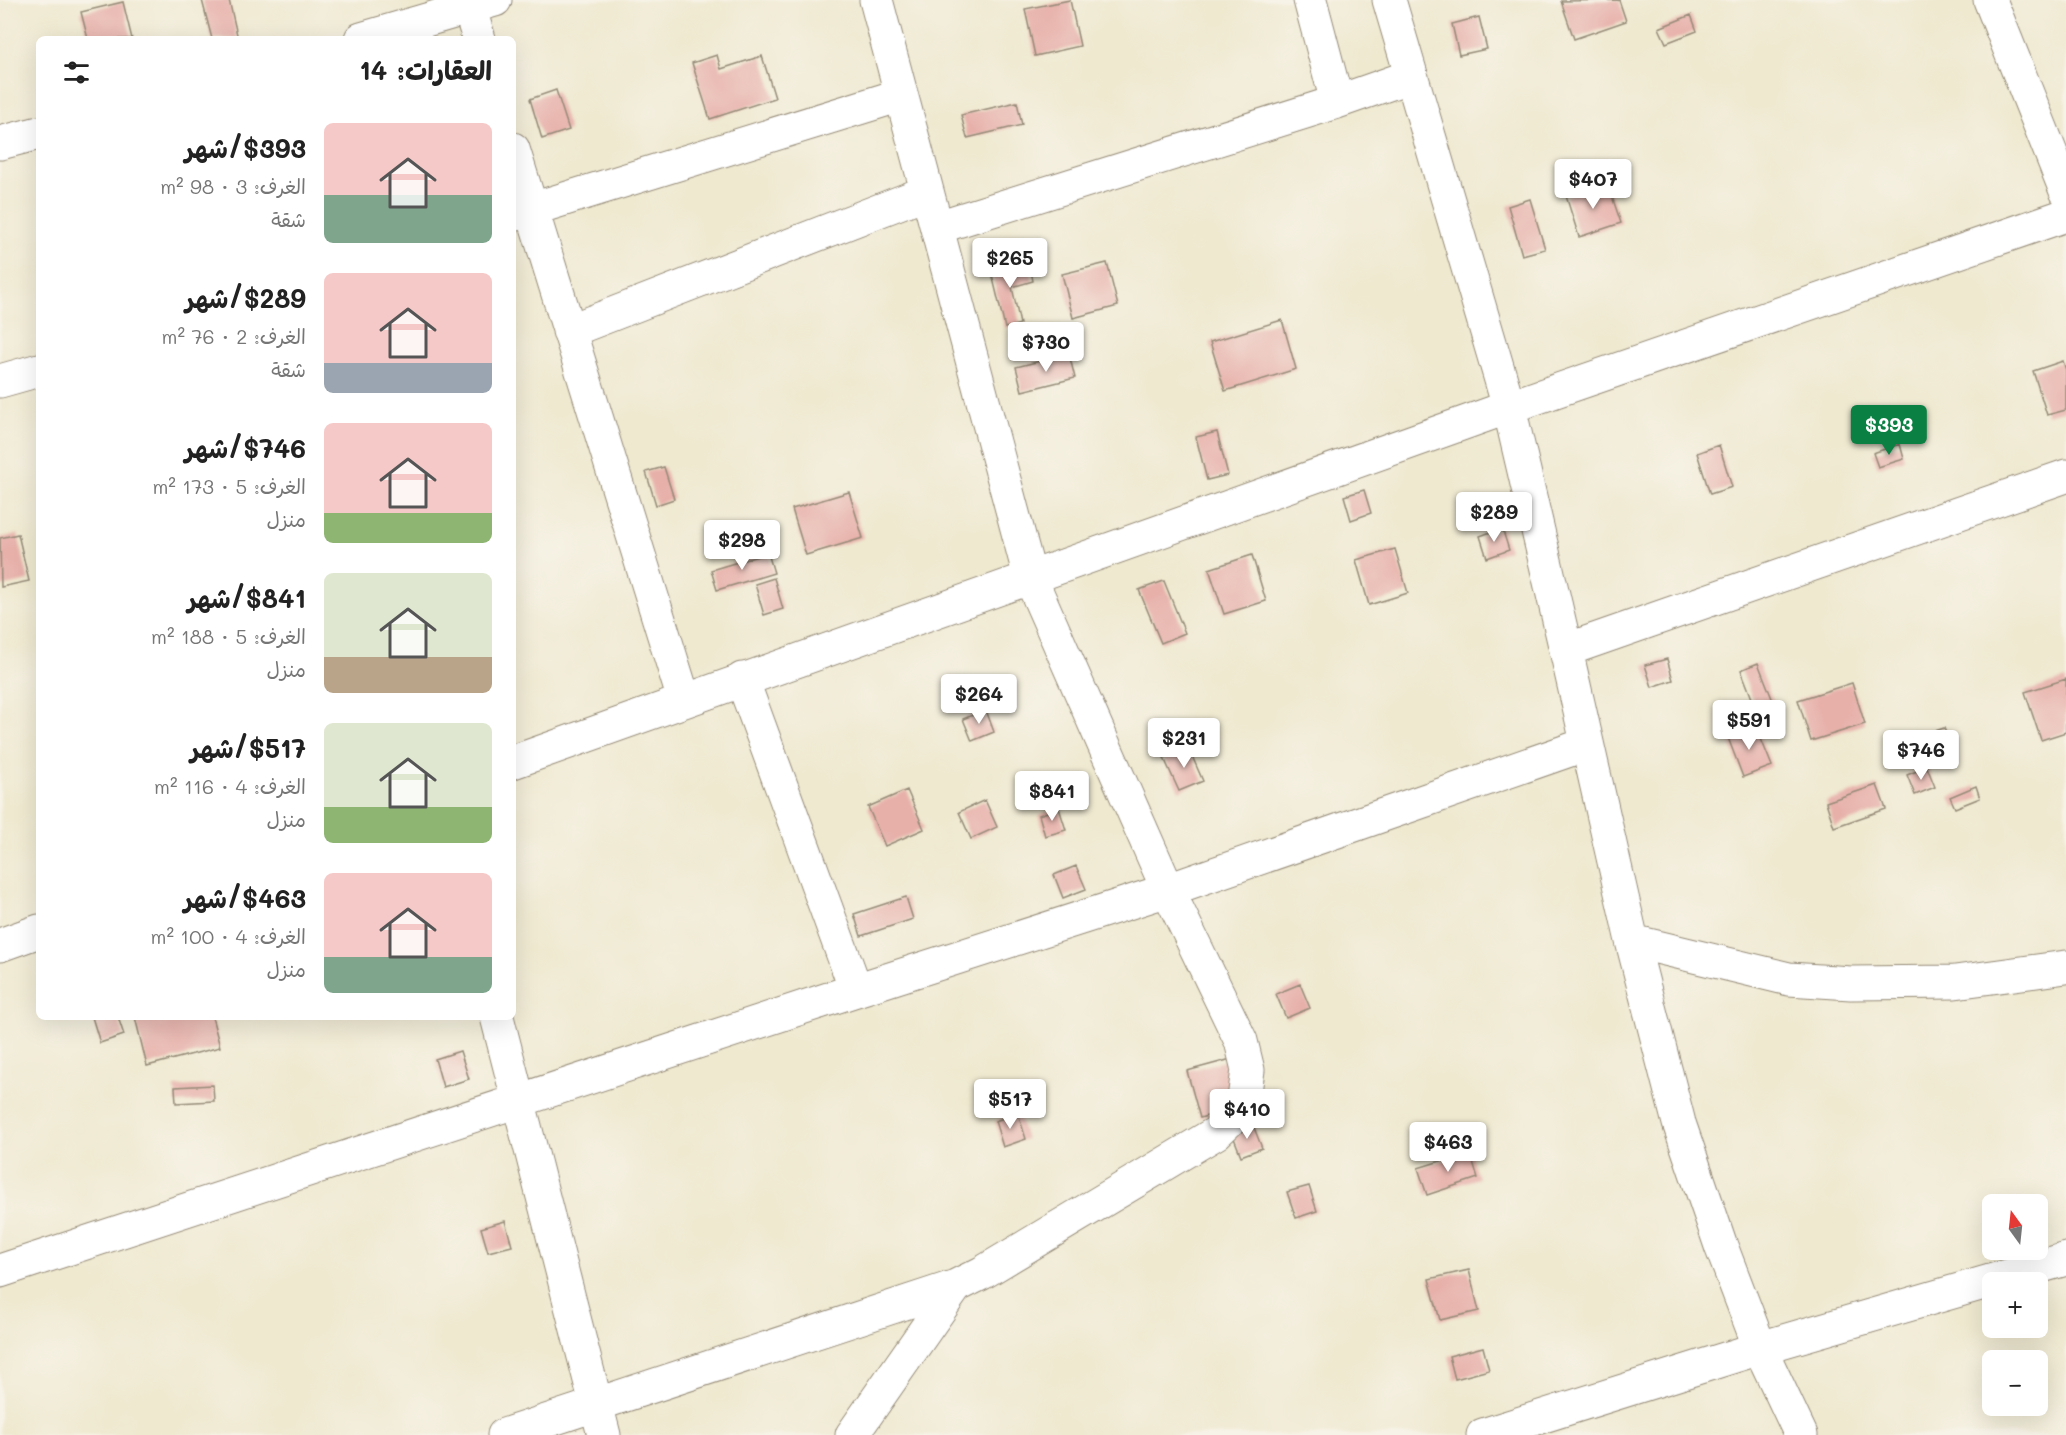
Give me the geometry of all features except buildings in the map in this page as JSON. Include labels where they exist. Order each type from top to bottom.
[{"type":"street","points":[[504,1435],[601,1420],[956,1286],[982,1273],[1216,1133],[1235,1115],[1244,1099],[1248,1070],[1241,1041],[1168,890],[1030,577],[876,0]]},
{"type":"street","points":[[1310,0],[1337,102]]},
{"type":"street","points":[[1389,0],[1509,407],[1632,941],[1678,1123],[1760,1348],[1802,1435]]},
{"type":"street","points":[[1990,0],[2066,191]]},
{"type":"street","points":[[370,36],[477,2],[479,36]]},
{"type":"street","points":[[938,227],[1337,102],[1411,76]]},
{"type":"street","points":[[522,212],[901,95]]},
{"type":"street","points":[[0,143],[36,134]]},
{"type":"street","points":[[516,170],[522,212],[569,331],[684,700]]},
{"type":"street","points":[[569,331],[927,192]]},
{"type":"street","points":[[516,761],[1509,407],[2066,215]]},
{"type":"street","points":[[0,381],[36,371]]},
{"type":"street","points":[[1566,650],[2066,476]]},
{"type":"street","points":[[742,679],[856,990]]},
{"type":"street","points":[[0,1271],[1168,890],[1587,744]]},
{"type":"street","points":[[0,945],[36,932]]},
{"type":"street","points":[[1632,941],[1789,979],[1831,982],[1955,982],[2066,967]]},
{"type":"street","points":[[498,1020],[601,1420]]},
{"type":"street","points":[[1483,1435],[1760,1348],[2066,1258]]},
{"type":"street","points":[[852,1435],[956,1286]]}]
